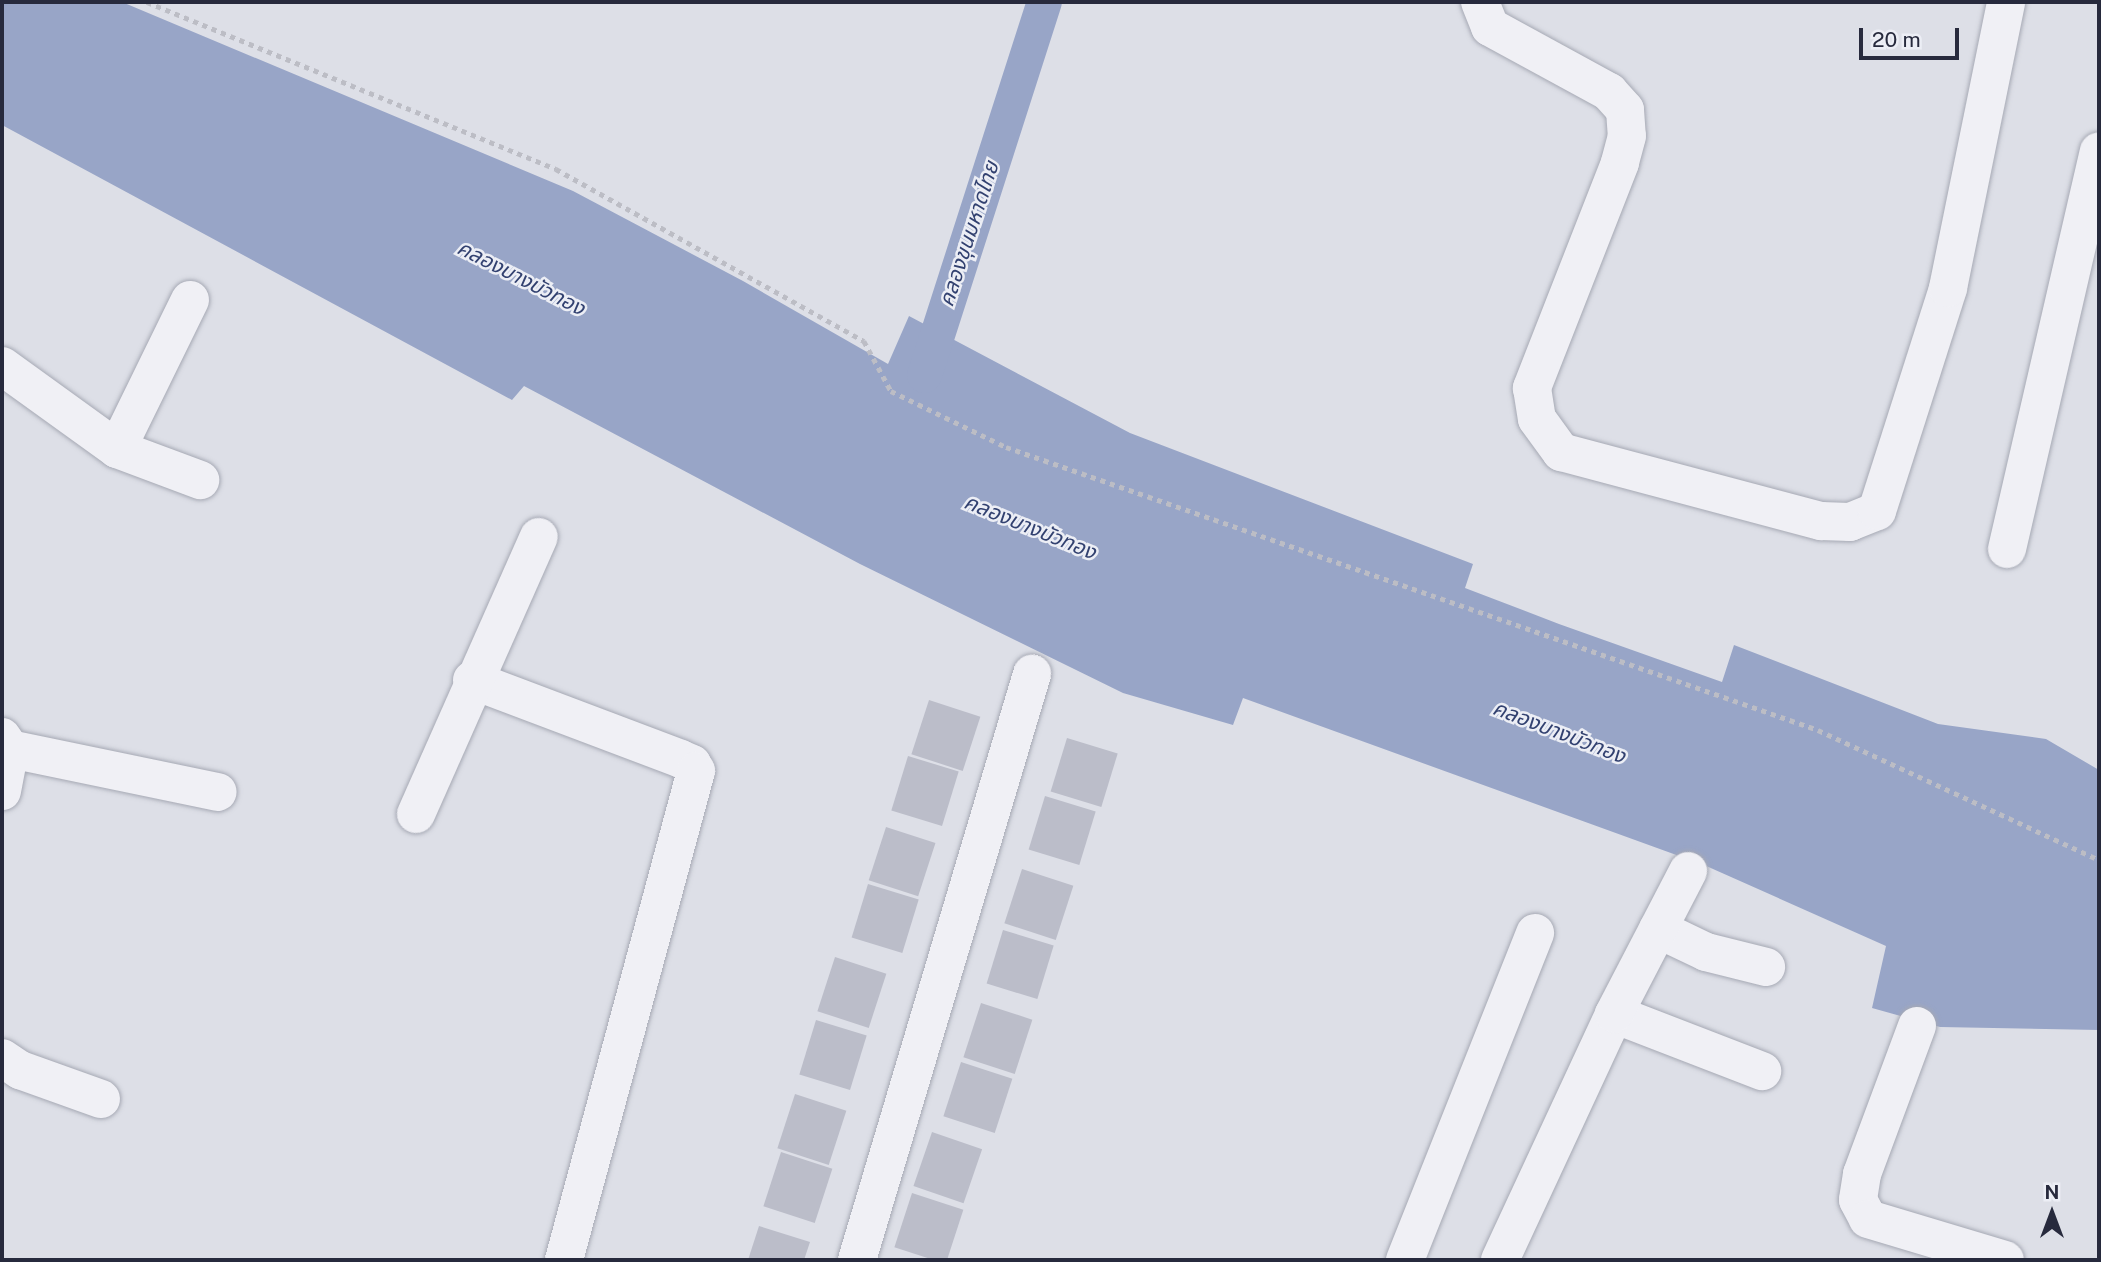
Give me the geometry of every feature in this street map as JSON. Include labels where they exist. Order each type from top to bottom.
[{"type":"street","points":[[1480,2],[1490,26],[1609,92],[1625,110],[1627,136],[1620,163],[1532,388],[1537,419],[1561,452],[1821,521],[1850,522],[1877,511],[1948,288],[2006,2]]},
{"type":"street","points":[[2007,549],[2099,152]]},
{"type":"street","points":[[117,449],[190,300]]},
{"type":"street","points":[[2,366],[117,449],[200,480]]},
{"type":"street","points":[[416,814],[472,680],[539,537]]},
{"type":"street","points":[[857,1260],[1032,674]]},
{"type":"street","points":[[472,680],[681,759],[692,764],[696,771],[564,1260]]},
{"type":"street","points":[[2,791],[6,743],[218,792]]},
{"type":"street","points":[[1500,1260],[1614,1014],[1688,871]]},
{"type":"street","points":[[1658,929],[1706,952],[1766,967]]},
{"type":"street","points":[[1405,1260],[1535,933]]},
{"type":"street","points":[[1614,1014],[1762,1071]]},
{"type":"street","points":[[1917,1027],[1862,1174],[1858,1200],[1868,1219],[2005,1260]]},
{"type":"street","points":[[2,1058],[20,1070],[101,1099]]},
{"type":"path","points":[[147,2],[556,169],[864,341],[891,391],[1006,447],[1818,730],[2099,860]]},
{"type":"water","name":"คลองบางบัวทอง","points":[[2,2],[122,2],[573,191],[743,281],[888,364],[909,316],[1130,433],[1473,564],[1465,588],[1559,624],[1722,682],[1734,645],[1938,724],[2046,739],[2099,770],[2099,1030],[1940,1027],[1872,1008],[1886,946],[1704,865],[1243,698],[1233,725],[1123,693],[860,564],[524,386],[512,400],[2,125]]},
{"type":"building","points":[[929,700],[980,717],[963,771],[911,754]]},
{"type":"building","points":[[1067,738],[1118,753],[1101,807],[1051,792]]},
{"type":"building","points":[[908,756],[959,771],[942,826],[891,811]]},
{"type":"building","points":[[1045,796],[1096,811],[1079,865],[1029,850]]},
{"type":"building","points":[[886,827],[935,843],[918,896],[869,880]]},
{"type":"building","points":[[1022,869],[1073,886],[1056,940],[1004,923]]},
{"type":"building","points":[[868,884],[919,899],[902,953],[852,938]]},
{"type":"building","points":[[1003,930],[1054,945],[1037,999],[987,984]]},
{"type":"building","points":[[835,957],[886,974],[869,1028],[817,1011]]},
{"type":"building","points":[[981,1003],[1032,1020],[1015,1074],[963,1057]]},
{"type":"building","points":[[816,1020],[867,1035],[850,1090],[799,1075]]},
{"type":"building","points":[[961,1062],[1012,1079],[995,1133],[943,1116]]},
{"type":"building","points":[[795,1094],[846,1111],[829,1165],[777,1148]]},
{"type":"building","points":[[932,1132],[982,1149],[964,1203],[913,1186]]},
{"type":"building","points":[[781,1152],[832,1169],[815,1223],[763,1206]]},
{"type":"building","points":[[912,1193],[963,1210],[947,1260],[934,1260],[894,1247]]},
{"type":"building","points":[[759,1226],[810,1242],[804,1260],[748,1260]]},
{"type":"waterway","name":"คลองขุนมหาดไทย","points":[[924,375],[1044,2]]}]
